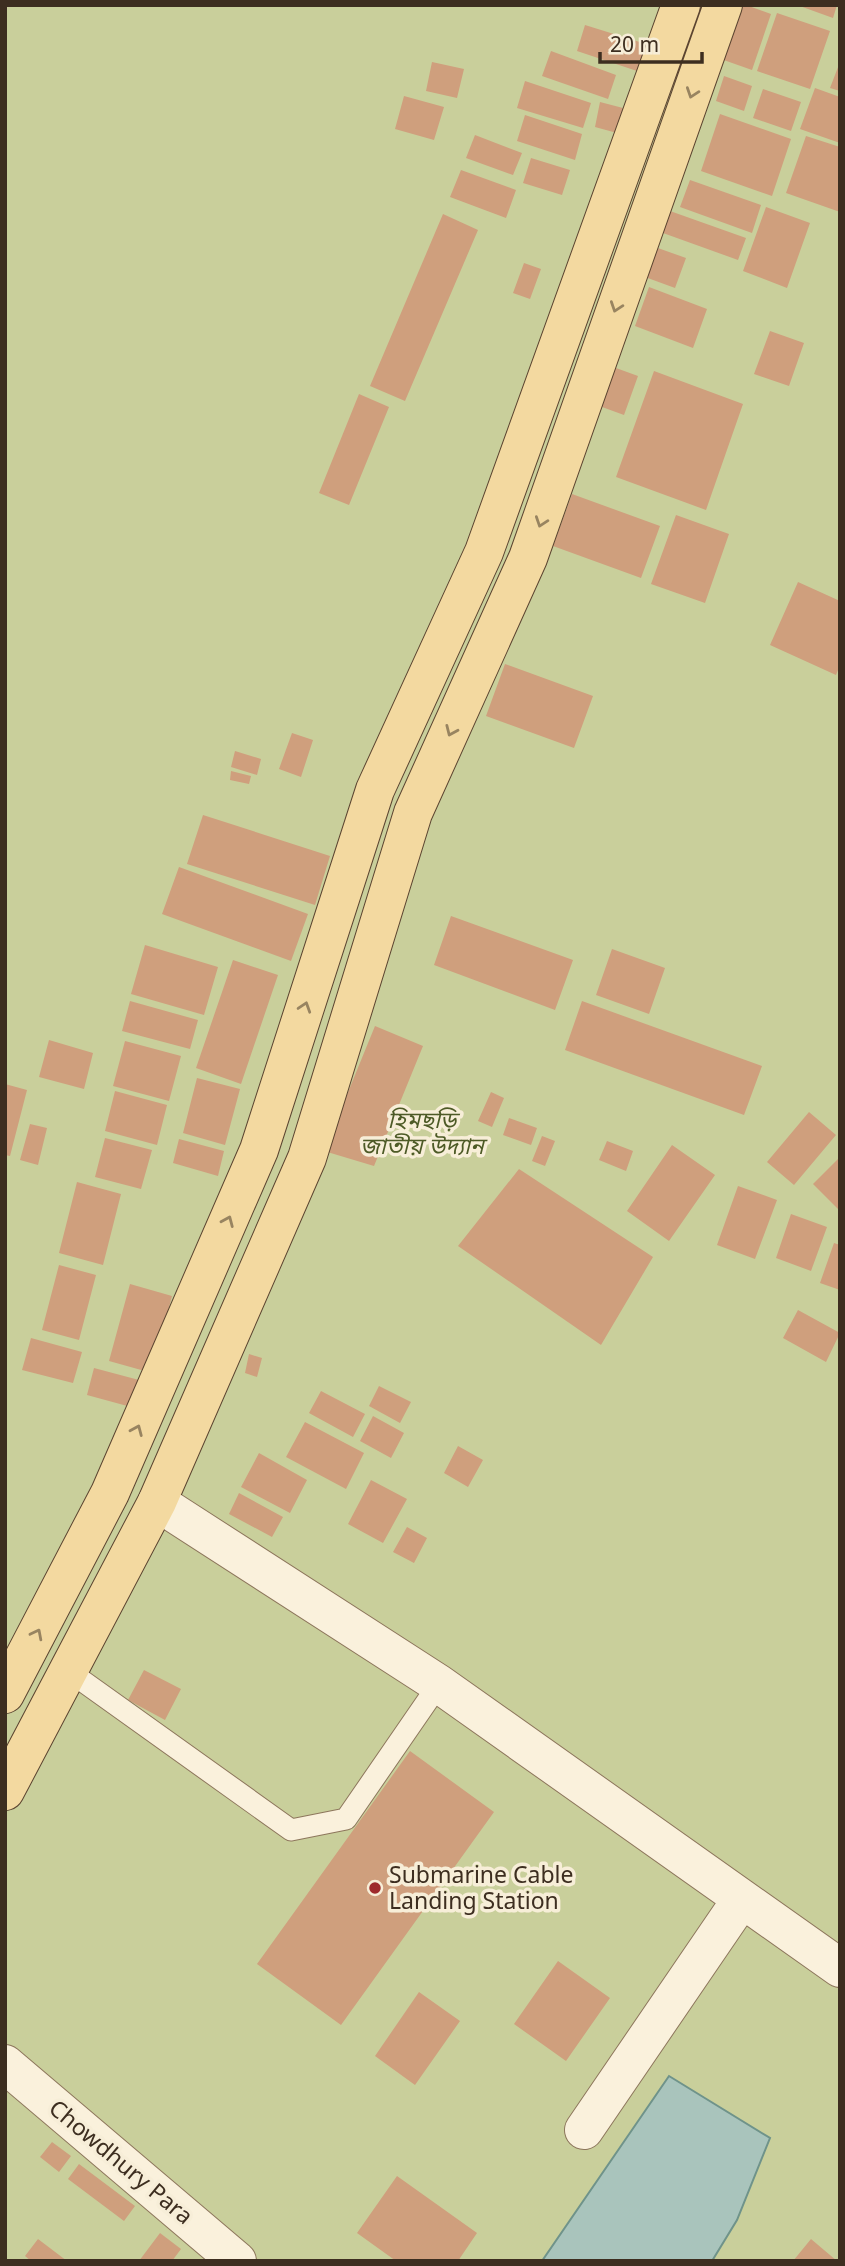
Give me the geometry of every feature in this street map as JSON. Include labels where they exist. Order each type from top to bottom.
[{"type":"main road","points":[[5,1694],[110,1493],[259,1150],[375,790],[484,552],[681,5]]},
{"type":"main road","points":[[5,1791],[70,1672],[157,1502],[307,1158],[413,813],[528,558],[723,5]]},
{"type":"street","points":[[157,1502],[439,1684],[840,1968]]},
{"type":"street","points":[[584,2130],[741,1900]]},
{"type":"street","name":"Chowdhury Para","points":[[5,2064],[237,2261]]},
{"type":"lane","points":[[70,1672],[291,1829],[346,1819],[439,1684]]},
{"type":"green space","name":"হিমছড়ি জাতীয় উদ্যান","points":[[5,5],[840,5],[840,2261],[5,2261]]},
{"type":"water","points":[[669,2076],[770,2138],[737,2220],[712,2261],[542,2261]]},
{"type":"building","points":[[736,5],[746,5],[771,14],[752,70],[718,58]]},
{"type":"building","points":[[797,5],[837,5],[833,18]]},
{"type":"building","points":[[777,13],[830,31],[810,89],[757,71]]},
{"type":"building","points":[[585,25],[646,44],[637,71],[577,51]]},
{"type":"building","points":[[551,51],[616,75],[608,99],[542,76]]},
{"type":"building","points":[[432,62],[464,69],[457,98],[426,91]]},
{"type":"building","points":[[840,62],[840,91],[830,88]]},
{"type":"building","points":[[724,76],[752,86],[744,111],[716,101]]},
{"type":"building","points":[[525,81],[591,103],[583,128],[517,108]]},
{"type":"building","points":[[815,88],[840,97],[840,143],[800,129]]},
{"type":"building","points":[[763,89],[801,102],[791,131],[753,118]]},
{"type":"building","points":[[404,96],[444,107],[434,140],[395,129]]},
{"type":"building","points":[[600,102],[623,108],[617,133],[595,127]]},
{"type":"building","points":[[720,114],[791,139],[772,196],[701,171]]},
{"type":"building","points":[[525,115],[582,134],[575,160],[517,141]]},
{"type":"building","points":[[475,135],[522,153],[513,175],[466,158]]},
{"type":"building","points":[[806,136],[840,147],[840,212],[786,193]]},
{"type":"building","points":[[531,158],[570,170],[562,195],[523,183]]},
{"type":"building","points":[[461,170],[516,190],[506,218],[450,197]]},
{"type":"building","points":[[690,180],[761,205],[752,233],[680,207]]},
{"type":"building","points":[[766,207],[810,223],[787,288],[743,271]]},
{"type":"building","points":[[670,211],[746,238],[738,260],[663,233]]},
{"type":"building","points":[[443,214],[478,230],[405,401],[370,386]]},
{"type":"building","points":[[655,247],[686,258],[675,288],[645,277]]},
{"type":"building","points":[[524,263],[541,269],[530,299],[513,293]]},
{"type":"building","points":[[649,287],[707,309],[693,348],[635,326]]},
{"type":"building","points":[[770,331],[804,343],[789,386],[754,374]]},
{"type":"building","points":[[605,364],[638,376],[624,415],[591,403]]},
{"type":"building","points":[[654,371],[743,404],[706,510],[616,477]]},
{"type":"building","points":[[359,394],[389,407],[349,505],[319,493]]},
{"type":"building","points":[[572,494],[660,526],[641,578],[553,546]]},
{"type":"building","points":[[676,515],[729,534],[705,603],[651,584]]},
{"type":"building","points":[[798,582],[840,601],[840,665],[836,675],[770,645]]},
{"type":"building","points":[[505,664],[593,696],[574,748],[486,716]]},
{"type":"building","points":[[292,733],[313,740],[301,777],[279,769]]},
{"type":"building","points":[[235,751],[261,759],[257,775],[231,767]]},
{"type":"building","points":[[231,771],[251,776],[249,784],[230,780]]},
{"type":"building","points":[[203,815],[330,856],[315,905],[187,864]]},
{"type":"building","points":[[179,867],[308,914],[291,961],[162,914]]},
{"type":"building","points":[[451,916],[573,960],[555,1010],[434,965]]},
{"type":"building","points":[[145,945],[218,967],[204,1015],[131,994]]},
{"type":"building","points":[[612,949],[665,968],[649,1014],[596,995]]},
{"type":"building","points":[[233,960],[278,975],[241,1084],[196,1068]]},
{"type":"building","points":[[130,1001],[198,1020],[190,1049],[122,1031]]},
{"type":"building","points":[[582,1001],[762,1066],[744,1115],[565,1050]]},
{"type":"building","points":[[375,1026],[423,1046],[374,1166],[324,1151]]},
{"type":"building","points":[[49,1040],[93,1053],[84,1089],[39,1077]]},
{"type":"building","points":[[125,1041],[181,1056],[169,1101],[113,1086]]},
{"type":"building","points":[[197,1078],[240,1089],[225,1145],[183,1133]]},
{"type":"building","points":[[5,1084],[27,1090],[10,1156],[5,1155]]},
{"type":"building","points":[[115,1091],[167,1105],[157,1145],[105,1131]]},
{"type":"building","points":[[491,1092],[504,1098],[492,1127],[478,1121]]},
{"type":"building","points":[[809,1112],[836,1135],[794,1185],[767,1162]]},
{"type":"building","points":[[509,1118],[537,1128],[531,1145],[503,1135]]},
{"type":"building","points":[[30,1124],[47,1128],[38,1165],[20,1160]]},
{"type":"building","points":[[542,1136],[555,1141],[545,1166],[532,1161]]},
{"type":"building","points":[[105,1138],[152,1150],[141,1189],[95,1177]]},
{"type":"building","points":[[179,1139],[224,1151],[218,1176],[173,1163]]},
{"type":"building","points":[[607,1141],[633,1151],[626,1171],[599,1160]]},
{"type":"building","points":[[672,1145],[715,1175],[669,1241],[627,1211]]},
{"type":"building","points":[[840,1157],[840,1211],[813,1184]]},
{"type":"building","points":[[519,1169],[653,1257],[601,1345],[458,1246]]},
{"type":"building","points":[[77,1182],[121,1194],[103,1265],[59,1253]]},
{"type":"building","points":[[738,1186],[777,1200],[755,1259],[717,1245]]},
{"type":"building","points":[[791,1214],[827,1227],[811,1271],[776,1258]]},
{"type":"building","points":[[834,1243],[840,1245],[840,1290],[820,1283]]},
{"type":"building","points":[[59,1265],[96,1275],[79,1340],[42,1330]]},
{"type":"building","points":[[130,1284],[172,1296],[152,1373],[109,1361]]},
{"type":"building","points":[[798,1310],[840,1333],[826,1362],[783,1338]]},
{"type":"building","points":[[31,1338],[82,1352],[73,1383],[22,1370]]},
{"type":"building","points":[[249,1354],[262,1358],[257,1377],[245,1373]]},
{"type":"building","points":[[94,1368],[139,1380],[131,1407],[87,1395]]},
{"type":"building","points":[[379,1386],[411,1402],[400,1423],[369,1406]]},
{"type":"building","points":[[321,1391],[365,1414],[353,1437],[309,1413]]},
{"type":"building","points":[[373,1416],[404,1433],[391,1458],[360,1441]]},
{"type":"building","points":[[305,1422],[364,1453],[346,1489],[286,1457]]},
{"type":"building","points":[[458,1446],[483,1460],[468,1487],[444,1473]]},
{"type":"building","points":[[259,1453],[307,1480],[290,1513],[241,1487]]},
{"type":"building","points":[[371,1480],[407,1499],[383,1543],[348,1524]]},
{"type":"building","points":[[239,1493],[283,1517],[272,1537],[229,1514]]},
{"type":"building","points":[[407,1527],[427,1538],[414,1563],[393,1552]]},
{"type":"building","points":[[144,1670],[181,1689],[165,1720],[128,1700]]},
{"type":"building","name":"Submarine Cable Landing Station","points":[[410,1751],[494,1812],[341,2025],[257,1964]]},
{"type":"building","points":[[558,1961],[610,1998],[566,2061],[514,2024]]},
{"type":"building","points":[[419,1992],[460,2021],[415,2085],[375,2056]]},
{"type":"building","points":[[52,2142],[71,2156],[59,2172],[40,2157]]},
{"type":"building","points":[[79,2164],[135,2206],[124,2221],[68,2179]]},
{"type":"building","points":[[397,2176],[477,2233],[458,2261],[396,2261],[357,2233]]},
{"type":"building","points":[[160,2233],[181,2249],[172,2261],[139,2261]]},
{"type":"building","points":[[38,2239],[67,2261],[31,2261],[25,2256]]},
{"type":"building","points":[[811,2239],[837,2261],[793,2261]]},
{"type":"place","name":"Submarine Cable Landing Station","points":[[375,1888]]}]
